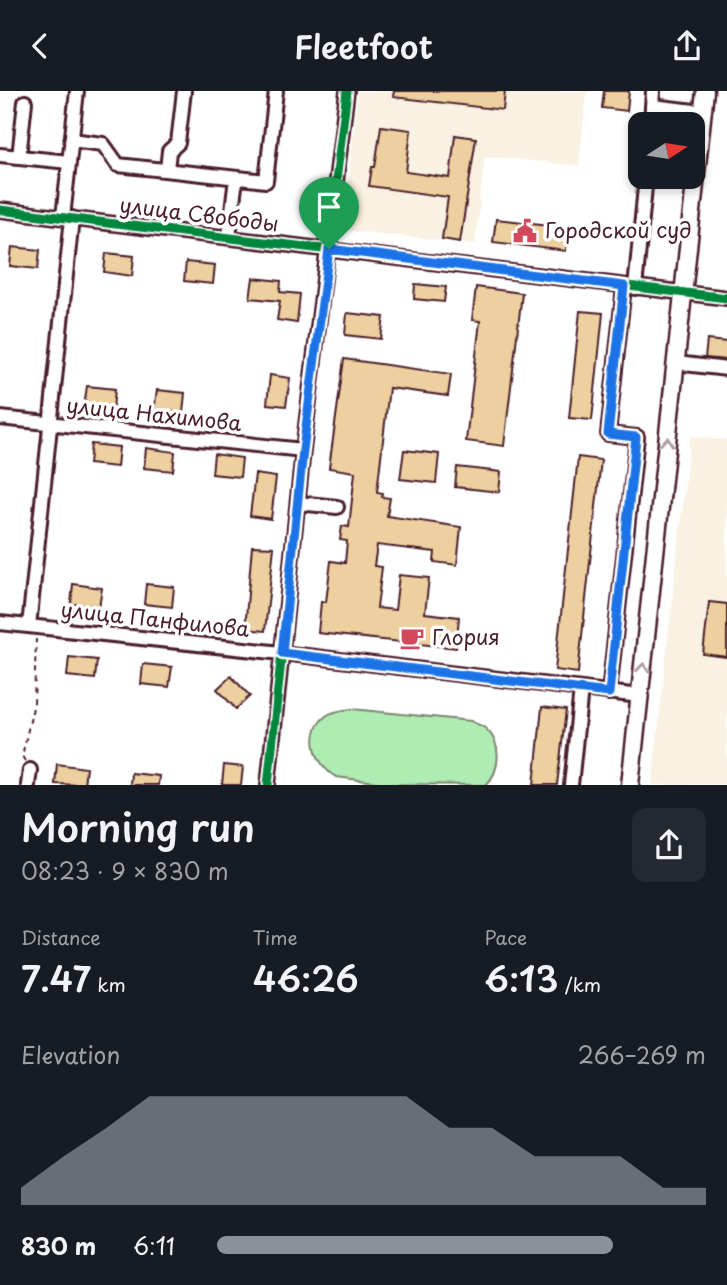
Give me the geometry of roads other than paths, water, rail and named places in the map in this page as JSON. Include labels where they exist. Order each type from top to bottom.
[{"type":"main road","points":[[703,112],[705,91]]},
{"type":"main road","points":[[630,785],[695,189]]},
{"type":"street","points":[[32,627],[77,91]]},
{"type":"street","points":[[167,170],[169,151],[178,143],[184,91]]},
{"type":"street","points":[[71,140],[103,143],[118,165],[265,181],[276,91]]},
{"type":"street","points":[[268,785],[303,450],[347,91]]},
{"type":"street","points":[[652,112],[653,91]]},
{"type":"street","points":[[19,157],[25,102]]},
{"type":"street","points":[[652,106],[703,112]]},
{"type":"street","points":[[0,155],[69,162]]},
{"type":"street","points":[[229,236],[236,178]]},
{"type":"street","points":[[609,693],[636,437],[608,434],[644,189]]},
{"type":"street","name":"улица Свободы","points":[[0,210],[727,298]]},
{"type":"street","points":[[676,363],[727,369]]},
{"type":"street","name":"улица Нахимова","points":[[0,418],[303,450]]},
{"type":"street","points":[[298,503],[337,507]]},
{"type":"street","name":"улица Панфилова","points":[[0,623],[282,653],[640,697]]},
{"type":"street","points":[[571,785],[581,689]]},
{"type":"street","points":[[28,785],[30,770]]},
{"type":"place","name":"Городской суд","points":[[525,231]]},
{"type":"place","name":"Глория","points":[[412,638]]}]
